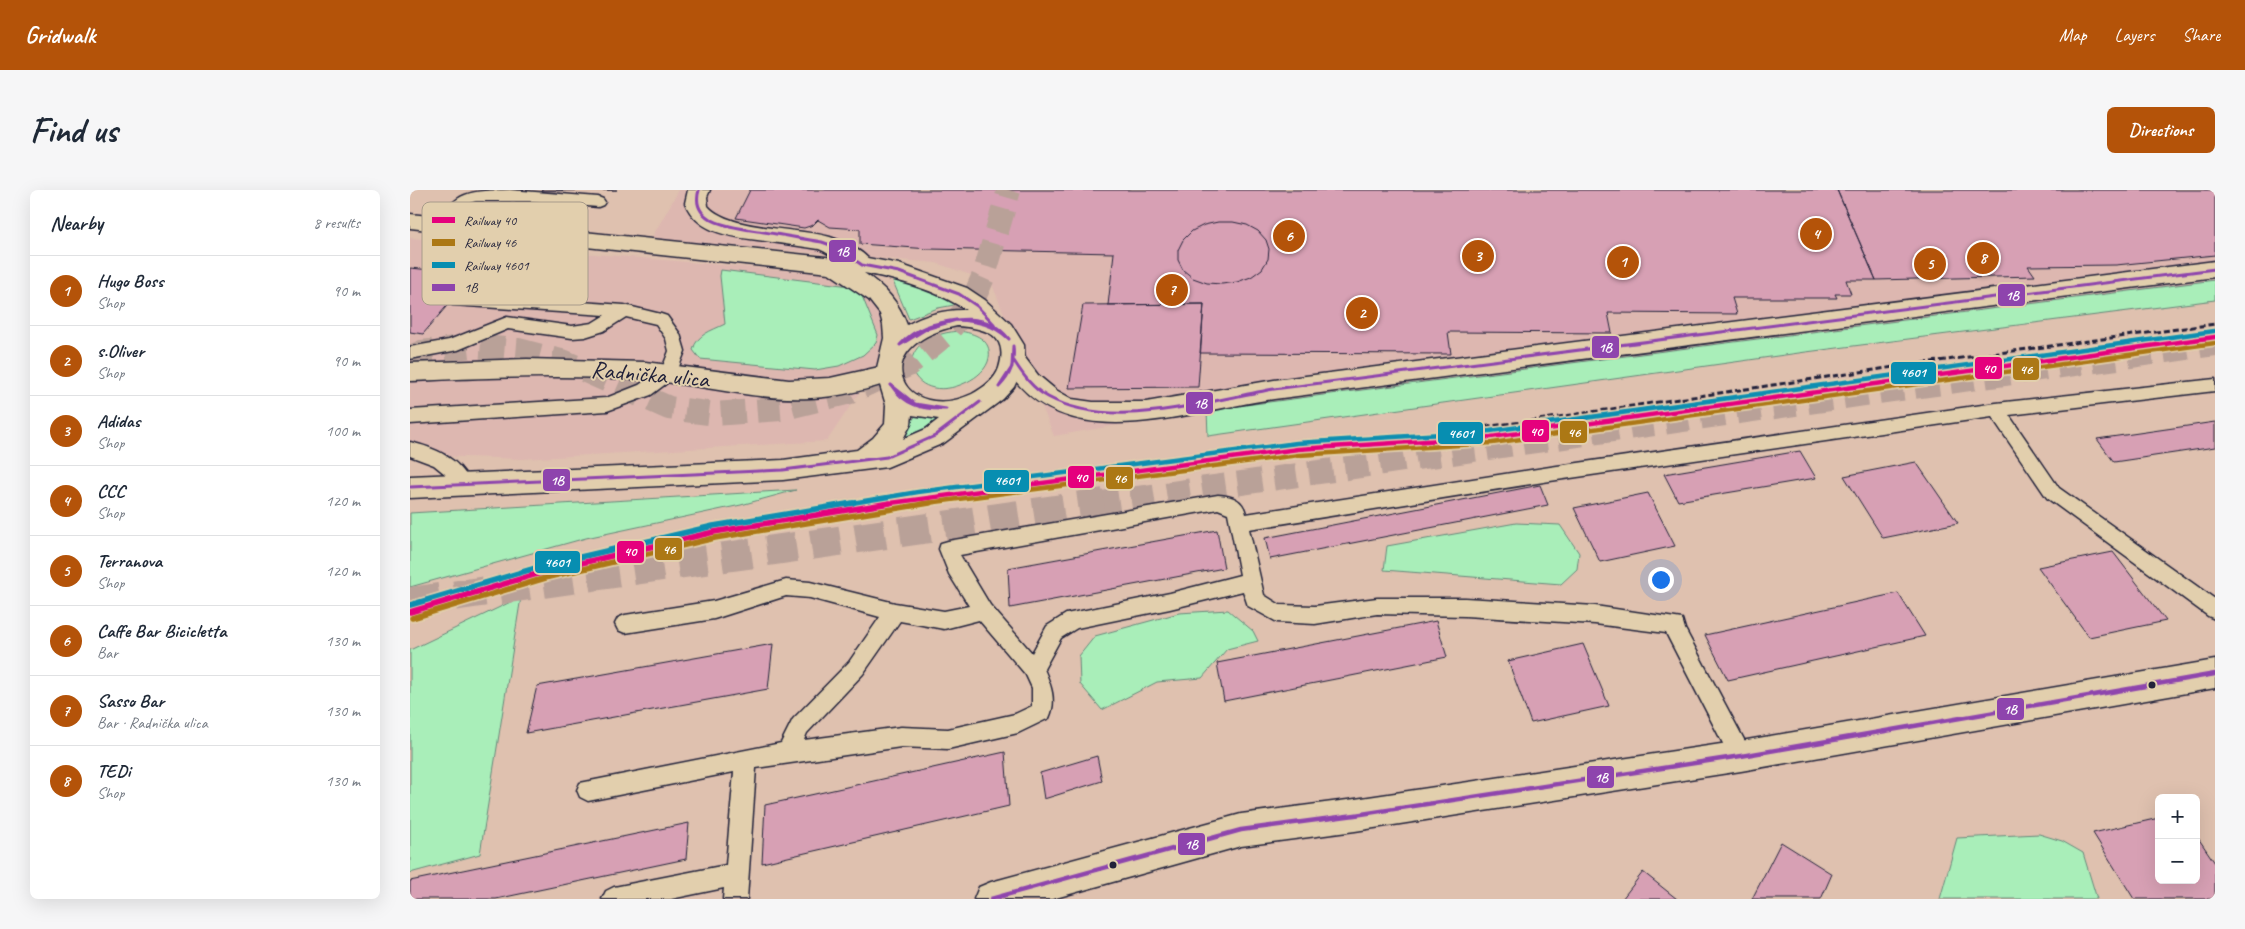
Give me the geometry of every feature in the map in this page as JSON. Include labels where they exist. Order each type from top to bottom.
[{"type":"street","points":[[699,190],[696,194],[696,206],[703,215],[714,223],[727,228],[822,242],[836,247],[862,265]]},
{"type":"street","points":[[410,487],[462,483],[783,470],[887,457],[917,445],[954,423],[999,388],[1009,375],[1014,361],[1014,347],[1007,335],[977,306],[959,294],[900,272],[862,265],[835,266],[588,240]]},
{"type":"street","points":[[835,266],[865,283],[878,294],[894,323],[896,338],[892,375],[900,409],[899,422],[892,436],[860,461]]},
{"type":"street","points":[[1014,361],[1026,380],[1037,392],[1061,405],[1094,412],[1142,412],[1235,395],[1664,341],[1894,309],[2215,270]]},
{"type":"street","points":[[984,399],[964,407],[924,409],[908,403],[892,375],[902,343],[917,330],[936,322],[957,318],[976,319],[994,324]]},
{"type":"street","name":"Radnička ulica","points":[[410,372],[598,368],[669,373],[776,388],[809,389],[839,386],[892,375]]},
{"type":"street","points":[[991,899],[1241,830],[1355,816],[1741,756],[2215,674]]},
{"type":"lane","points":[[461,202],[472,196],[499,193],[598,202]]},
{"type":"lane","points":[[410,417],[607,404],[645,390],[669,373],[677,351],[674,338],[661,320],[624,312],[538,305]]},
{"type":"lane","points":[[410,353],[452,346],[508,323],[572,332],[585,331],[598,327],[624,312]]},
{"type":"lane","points":[[1239,523],[1550,474],[1996,410],[2215,385]]},
{"type":"lane","points":[[1996,410],[2053,492],[2215,610]]},
{"type":"lane","points":[[410,449],[427,453],[450,465],[462,483]]},
{"type":"lane","points":[[588,790],[788,752],[901,737],[948,738],[988,731],[1018,723],[1042,711],[1042,688],[1033,669],[983,611],[956,568],[948,549],[1218,502],[1229,503],[1236,509],[1255,600],[1277,613],[1315,615],[1377,606],[1465,607],[1595,615],[1675,626],[1675,630],[1741,756]]},
{"type":"lane","points":[[1033,669],[1054,632],[1073,620],[1170,601],[1250,581]]},
{"type":"lane","points":[[625,624],[714,610],[786,588],[810,590],[895,612],[944,620],[983,611]]},
{"type":"lane","points":[[788,752],[800,726],[856,668],[895,612]]},
{"type":"lane","points":[[736,899],[746,761]]},
{"type":"lane","points":[[614,899],[738,874]]},
{"type":"shaded area","points":[[679,190],[2215,190],[2215,280],[1207,410],[1054,436],[991,282],[936,263],[651,239]]},
{"type":"shaded area","points":[[410,238],[422,239],[422,305],[588,305],[588,253],[837,275],[866,289],[886,317],[883,357],[827,441],[522,459],[410,455]]},
{"type":"green space","points":[[721,270],[850,286],[862,296],[878,335],[876,343],[863,355],[839,366],[815,370],[700,359],[693,350],[698,340],[705,334],[725,324]]},
{"type":"green space","points":[[892,279],[920,286],[960,304],[938,308],[909,319]]},
{"type":"green space","points":[[2215,280],[2215,300],[1806,352],[1208,436],[1207,410]]},
{"type":"green space","points":[[959,331],[976,335],[988,346],[989,358],[984,369],[967,382],[947,388],[930,387],[919,380],[912,370],[912,357],[920,346],[935,336]]},
{"type":"green space","points":[[916,415],[949,417],[933,430],[898,442]]},
{"type":"green space","points":[[796,490],[741,505],[586,538],[410,587],[410,513]]},
{"type":"green space","points":[[1516,523],[1560,525],[1579,553],[1577,569],[1561,584],[1384,570],[1387,546]]},
{"type":"green space","points":[[521,597],[480,854],[410,873],[410,650]]},
{"type":"green space","points":[[1228,610],[1253,631],[1258,641],[1227,649],[1202,678],[1157,682],[1102,710],[1080,684],[1079,656],[1095,636],[1179,613]]},
{"type":"green space","points":[[2039,834],[2062,841],[2083,853],[2097,899],[1940,899],[1957,838]]},
{"type":"building","points":[[542,190],[617,190],[541,191]]},
{"type":"building","points":[[750,190],[1837,190],[1876,280],[1846,280],[1851,294],[1835,294],[1837,298],[1732,298],[1737,314],[1608,313],[1612,333],[1448,332],[1451,354],[1200,353],[1204,304],[1108,305],[1114,253],[929,249],[860,244],[860,229],[830,227],[818,220],[813,225],[804,228],[736,218]]},
{"type":"building","points":[[1837,190],[2215,190],[2215,255],[2116,265],[2028,266],[2035,276],[1876,280]]},
{"type":"building","points":[[1218,222],[1233,222],[1247,225],[1258,231],[1266,240],[1269,249],[1268,259],[1262,269],[1251,277],[1237,282],[1222,284],[1207,283],[1193,278],[1183,270],[1178,260],[1178,250],[1183,240],[1192,231],[1204,225]]},
{"type":"building","points":[[410,268],[422,269],[422,305],[448,305],[423,334],[410,332]]},
{"type":"building","points":[[1204,304],[1198,387],[1069,388],[1083,305]]},
{"type":"building","points":[[2215,422],[2215,447],[2114,462],[2097,439]]},
{"type":"building","points":[[1800,451],[1816,478],[1678,501],[1664,474]]},
{"type":"building","points":[[1916,462],[1958,523],[1883,538],[1844,476]]},
{"type":"building","points":[[1540,485],[1548,505],[1270,559],[1265,538]]},
{"type":"building","points":[[1648,493],[1675,546],[1600,562],[1574,508]]},
{"type":"building","points":[[1217,530],[1224,568],[1010,608],[1008,568]]},
{"type":"building","points":[[2113,552],[2166,621],[2089,637],[2038,567]]},
{"type":"building","points":[[1898,593],[1925,636],[1728,680],[1705,635]]},
{"type":"building","points":[[1436,621],[1447,657],[1224,701],[1217,663]]},
{"type":"building","points":[[773,644],[768,689],[526,733],[537,686]]},
{"type":"building","points":[[1583,644],[1609,706],[1531,723],[1508,661]]},
{"type":"building","points":[[1005,752],[1009,806],[762,863],[765,805]]},
{"type":"building","points":[[1097,756],[1102,781],[1044,799],[1040,773]]},
{"type":"building","points":[[2155,819],[2155,884],[2200,884],[2200,841],[2215,863],[2215,899],[2134,899],[2093,833]]},
{"type":"building","points":[[689,823],[686,859],[496,899],[410,899],[410,881]]},
{"type":"building","points":[[1781,842],[1832,874],[1821,899],[1752,899]]},
{"type":"building","points":[[1643,872],[1677,899],[1622,899]]},
{"type":"tunnel","points":[[410,357],[422,352],[471,346],[518,350],[565,362],[669,408],[715,414],[781,409],[850,392],[908,365],[946,334],[973,300],[984,275],[1009,190]]},
{"type":"tunnel","points":[[1095,504],[2215,344]]},
{"type":"tunnel","points":[[410,602],[1104,503]]},
{"type":"railway","points":[[1298,449],[1531,421],[1894,367],[2215,324]]},
{"type":"rail line","name":"4601","points":[[410,605],[546,565],[713,526],[918,492],[1297,443],[1490,431],[2214,331]]},
{"type":"rail line","name":"40","points":[[410,612],[547,571],[714,532],[919,498],[1298,449],[1491,437],[2215,337]]},
{"type":"rail line","name":"46","points":[[412,618],[549,577],[715,538],[920,504],[1299,455],[1492,443],[2215,343]]},
{"type":"transit line","name":"1B","points":[[699,190],[697,202],[701,212],[721,225],[822,242],[836,247],[862,265],[899,272],[959,294],[977,306],[994,324]]},
{"type":"transit line","name":"1B","points":[[1014,361],[1029,381],[1048,397],[1071,407],[1098,412],[1127,413],[1189,405],[1274,389],[2215,269]]},
{"type":"transit line","name":"1B","points":[[956,320],[971,319],[992,324],[999,328],[1009,339]]},
{"type":"transit line","name":"1B","points":[[900,345],[918,330],[956,320]]},
{"type":"transit line","name":"1B","points":[[900,345],[926,329],[956,320]]},
{"type":"transit line","name":"1B","points":[[956,320],[978,322],[991,326],[1004,333],[1009,339]]},
{"type":"transit line","name":"1B","points":[[999,387],[1012,367],[1013,346]]},
{"type":"transit line","name":"1B","points":[[999,387],[1007,378],[1012,368],[1014,358],[1013,346]]},
{"type":"transit line","name":"1B","points":[[891,385],[915,404],[928,408],[946,409]]},
{"type":"transit line","name":"1B","points":[[891,385],[901,398],[914,406],[946,409]]},
{"type":"transit line","name":"1B","points":[[410,487],[783,470],[887,457],[935,436],[980,402]]},
{"type":"transit line","name":"1B","points":[[991,899],[1241,830],[1355,815],[1741,756],[2215,674]]},
{"type":"place","name":"CCC","points":[[1816,234]]},
{"type":"place","name":"Caffe Bar Bicicletta","points":[[1289,236]]},
{"type":"place","name":"Adidas","points":[[1478,256]]},
{"type":"place","name":"TEDi","points":[[1983,258]]},
{"type":"place","name":"Hugo Boss","points":[[1623,262]]},
{"type":"place","name":"Terranova","points":[[1930,264]]},
{"type":"place","name":"Sasso Bar","points":[[1172,290]]},
{"type":"place","name":"s.Oliver","points":[[1362,313]]}]
